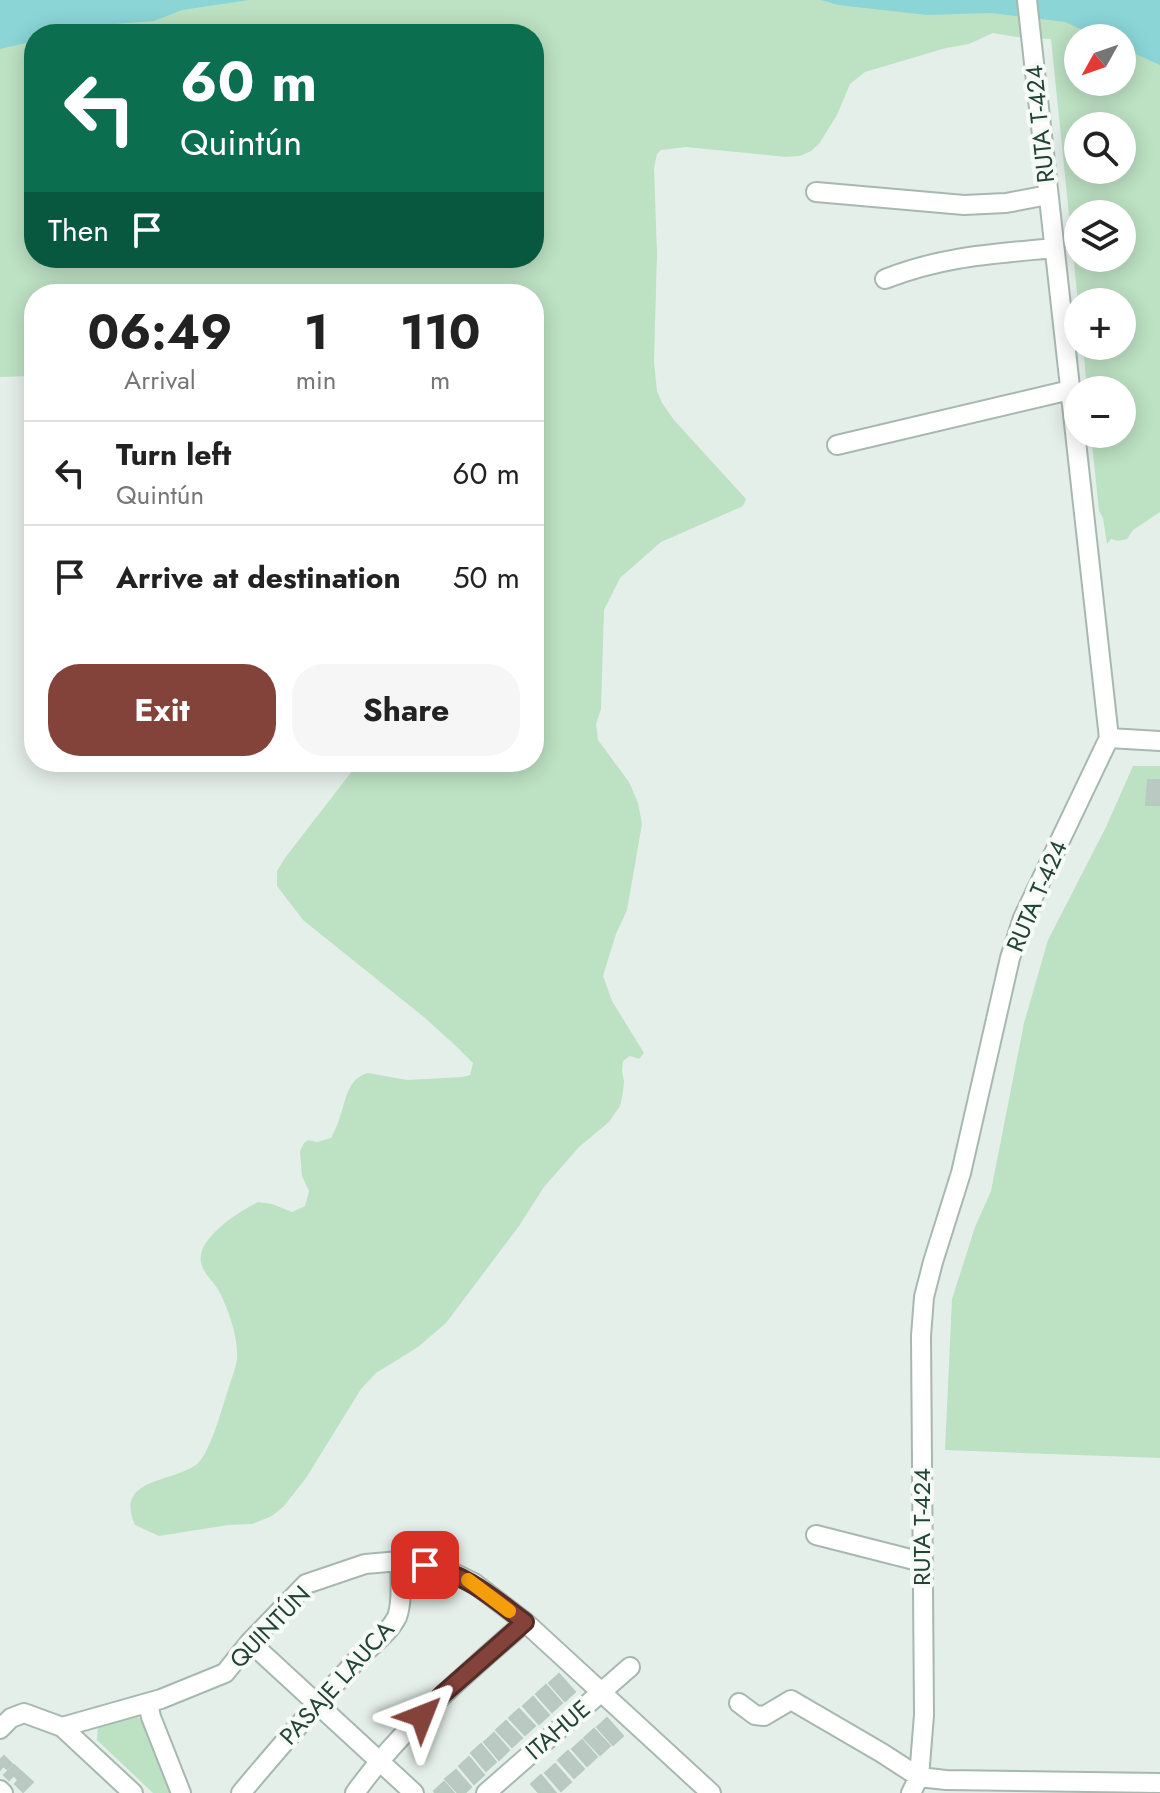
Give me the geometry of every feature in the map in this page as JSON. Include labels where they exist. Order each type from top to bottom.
[{"type":"street","name":"RUTA T-424","points":[[1027,0],[1068,376]]},
{"type":"street","points":[[816,192],[964,205],[1006,203],[1048,195]]},
{"type":"street","points":[[885,279],[946,260],[1054,248]]},
{"type":"street","points":[[837,445],[1064,391]]},
{"type":"street","name":"RUTA T-424","points":[[915,1785],[924,1715],[921,1336],[924,1297],[961,1173],[1010,958],[1023,918],[1109,738],[1076,448]]},
{"type":"street","points":[[1109,738],[1160,741]]},
{"type":"street","points":[[816,1535],[922,1562]]},
{"type":"street","name":"QUINTÚN","points":[[62,1727],[148,1703],[225,1673],[306,1584],[365,1564],[400,1561],[448,1570],[474,1583],[525,1622],[711,1793]]},
{"type":"street","name":"PASAJE LAUCA","points":[[241,1793],[317,1703],[385,1633],[397,1616],[400,1561]]},
{"type":"street","points":[[355,1793],[379,1760],[443,1694],[525,1622]]},
{"type":"street","points":[[250,1642],[414,1793]]},
{"type":"street","name":"ITAHUE","points":[[490,1792],[630,1667]]},
{"type":"street","points":[[739,1703],[755,1715],[764,1716],[791,1700],[882,1753],[915,1785],[961,1781],[1160,1783]]},
{"type":"street","points":[[148,1703],[181,1793]]},
{"type":"street","points":[[0,1729],[11,1718],[24,1713],[62,1727],[133,1793]]},
{"type":"green space","points":[[0,0],[1160,0],[1160,512],[1133,530],[1127,539],[1111,539],[1107,544],[1099,511],[1092,448],[1136,448],[1136,376],[1086,376],[1084,360],[1136,360],[1136,288],[1077,288],[1075,272],[1136,272],[1136,200],[1068,200],[1066,184],[1136,184],[1136,112],[1064,112],[1064,166],[1051,39],[993,33],[969,44],[865,72],[850,84],[837,115],[819,144],[800,156],[686,147],[661,150],[657,154],[654,168],[657,253],[654,362],[657,391],[674,420],[746,499],[741,507],[661,542],[620,578],[604,610],[601,709],[596,724],[598,740],[629,782],[642,824],[627,910],[603,976],[612,1001],[644,1053],[639,1059],[630,1056],[623,1061],[620,1106],[609,1122],[579,1147],[544,1187],[519,1226],[446,1323],[418,1347],[376,1373],[361,1389],[306,1478],[284,1506],[272,1516],[252,1524],[159,1536],[135,1525],[131,1509],[133,1497],[140,1489],[189,1469],[203,1457],[234,1371],[237,1350],[232,1324],[220,1293],[204,1271],[201,1255],[204,1247],[216,1231],[258,1202],[292,1212],[305,1206],[309,1191],[302,1176],[300,1151],[308,1140],[317,1142],[331,1138],[355,1080],[368,1073],[407,1080],[462,1077],[470,1075],[473,1063],[425,1018],[303,920],[277,886],[277,871],[351,772],[544,772],[544,284],[24,284],[24,376],[0,377]]},
{"type":"green space","points":[[1133,766],[1160,766],[1160,1458],[945,1450],[952,1299],[975,1227],[991,1191],[1024,1023],[1048,940],[1106,827]]},
{"type":"green space","points":[[137,1716],[143,1722],[170,1793],[153,1793],[97,1740],[98,1726]]},
{"type":"water","points":[[0,0],[249,0],[182,10],[154,21],[24,24],[24,43],[0,49]]},
{"type":"water","points":[[821,0],[1160,0],[1160,65],[1136,54],[1136,24],[1070,24],[990,13],[927,15],[838,5]]},
{"type":"building","points":[[1148,780],[1160,780],[1160,805],[1146,805]]},
{"type":"building","points":[[559,1674],[575,1692],[565,1701],[549,1683]]},
{"type":"building","points":[[546,1685],[562,1703],[552,1712],[536,1694]]},
{"type":"building","points":[[533,1697],[549,1715],[539,1724],[523,1706]]},
{"type":"building","points":[[519,1709],[535,1726],[525,1735],[509,1718]]},
{"type":"building","points":[[607,1718],[623,1736],[613,1745],[597,1727]]},
{"type":"building","points":[[506,1721],[522,1738],[512,1747],[496,1730]]},
{"type":"building","points":[[594,1729],[610,1746],[600,1755],[584,1738]]},
{"type":"building","points":[[494,1733],[509,1750],[499,1760],[484,1742]]},
{"type":"building","points":[[582,1740],[597,1757],[587,1766],[572,1749]]},
{"type":"building","points":[[481,1744],[496,1762],[486,1771],[471,1753]]},
{"type":"building","points":[[568,1751],[584,1769],[574,1778],[558,1760]]},
{"type":"building","points":[[4,1756],[12,1764],[0,1770],[0,1760]]},
{"type":"building","points":[[469,1757],[484,1775],[474,1784],[459,1766]]},
{"type":"building","points":[[555,1764],[571,1782],[561,1791],[545,1773]]},
{"type":"building","points":[[14,1765],[23,1773],[17,1779],[14,1775],[9,1780],[4,1775]]},
{"type":"building","points":[[456,1770],[471,1787],[465,1793],[458,1793],[445,1779]]},
{"type":"building","points":[[24,1774],[33,1782],[23,1792],[15,1784]]},
{"type":"building","points":[[541,1775],[556,1793],[539,1793],[531,1784]]},
{"type":"building","points":[[444,1782],[454,1793],[435,1793]]},
{"type":"slow traffic","points":[[468,1580],[509,1611]]},
{"type":"route","points":[[422,1716],[525,1622],[474,1583],[448,1570],[425,1565]]}]
